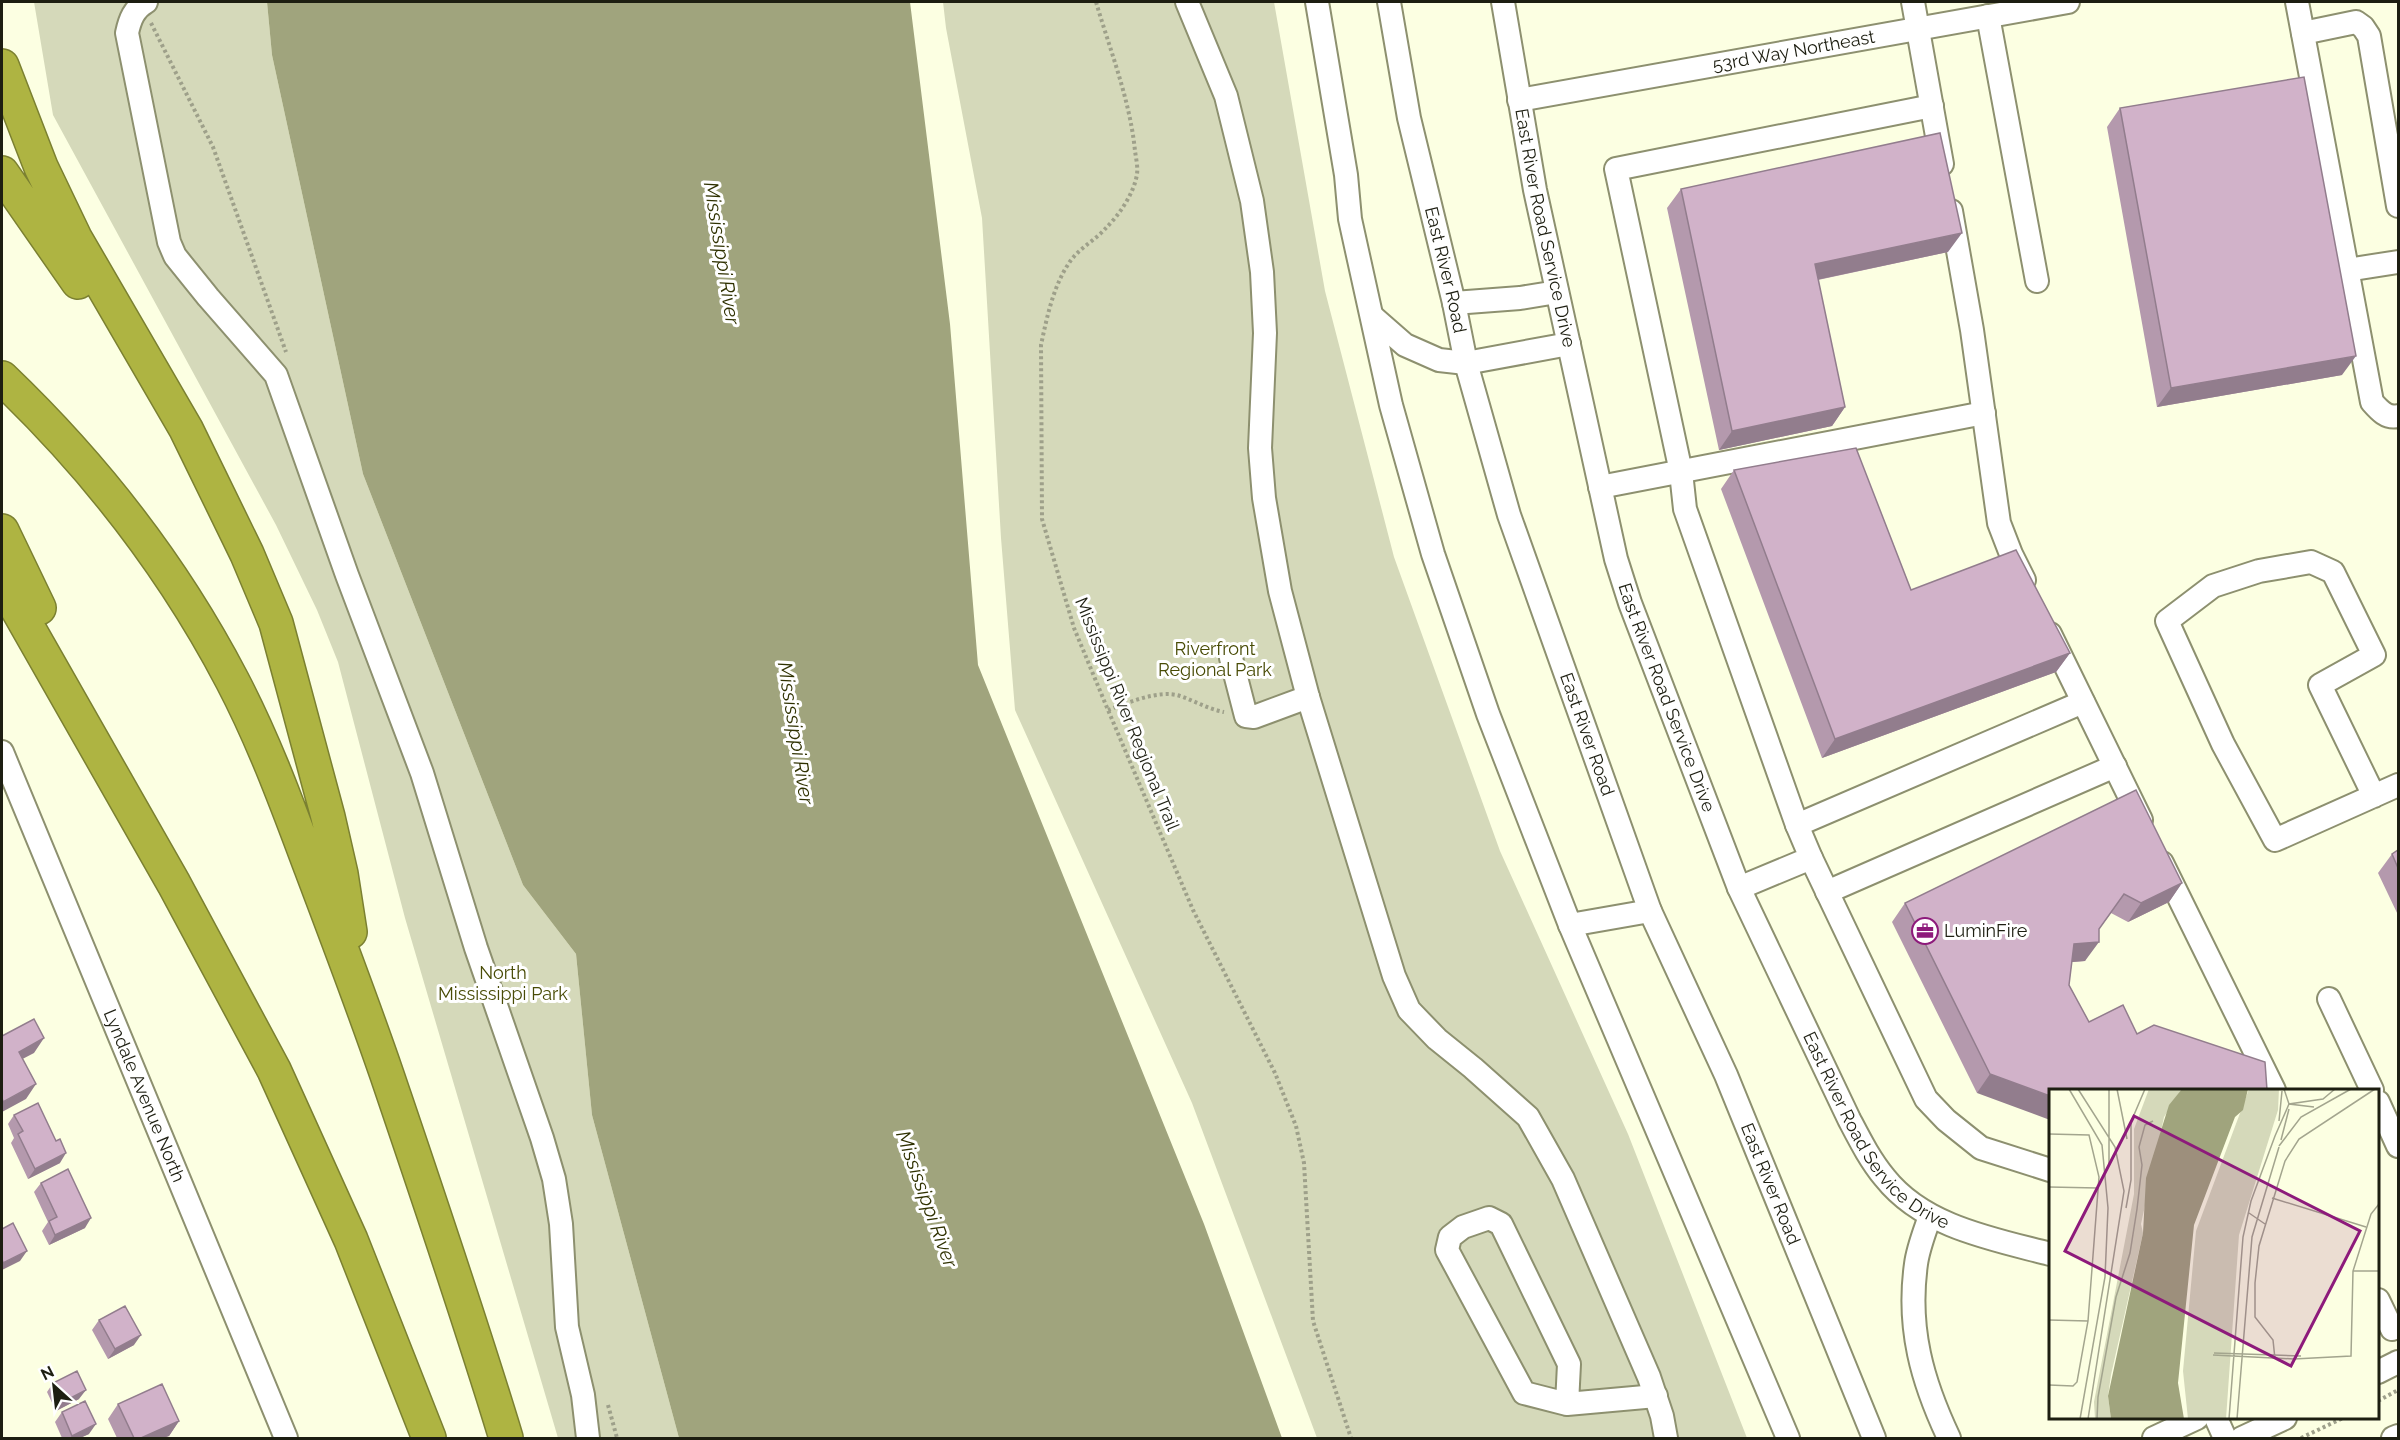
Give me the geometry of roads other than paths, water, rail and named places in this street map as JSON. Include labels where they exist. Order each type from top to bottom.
[{"type":"highway","points":[[2,66],[41,167],[75,238],[186,429],[242,544],[276,623],[341,874],[361,999]]},
{"type":"highway","points":[[2,173],[143,378],[185,450],[224,528],[297,702]]},
{"type":"highway","points":[[2,378],[66,442],[132,520],[213,646],[237,689],[273,766],[361,999],[478,1346],[506,1438]]},
{"type":"highway","points":[[2,531],[174,884]]},
{"type":"highway","points":[[2,582],[255,1031],[293,1109],[367,1278],[429,1438]]},
{"type":"street","points":[[146,2],[134,12],[129,21],[127,33],[169,242],[175,256],[276,375],[346,575],[422,773],[479,958],[542,1138],[554,1179],[561,1224],[567,1327],[584,1395],[588,1438]]},
{"type":"street","points":[[1187,2],[1226,96],[1252,201],[1263,283],[1265,333],[1260,448],[1264,498],[1280,591],[1308,697],[1394,976],[1409,1010],[1437,1040],[1473,1068],[1528,1117],[1563,1179],[1656,1396],[1666,1438]]},
{"type":"street","points":[[1317,2],[1346,175],[1350,219],[1391,405],[1433,554],[1488,714],[1570,925],[1788,1438]]},
{"type":"street","name":"East River Road","points":[[1389,2],[1409,118],[1454,303],[1466,363],[1509,514],[1650,911],[1726,1075],[1874,1438]]},
{"type":"street","name":"East River Road Service Drive","points":[[1503,2],[1519,100],[1557,292],[1616,559],[1630,603],[1739,888],[1810,1040],[1868,1155],[1886,1180],[1900,1194],[1930,1216],[1963,1229],[2049,1254]]},
{"type":"street","points":[[1913,2],[1972,330],[1999,523],[2011,555],[2032,597]]},
{"type":"street","name":"53rd Way Northeast","points":[[1519,100],[1988,16],[2027,5],[2067,2]]},
{"type":"street","points":[[2297,2],[2372,402],[2382,413],[2398,416]]},
{"type":"street","points":[[1988,16],[2037,281]]},
{"type":"street","points":[[2303,33],[2356,22],[2369,36],[2398,206]]},
{"type":"street","points":[[1932,106],[1617,169],[1680,472],[1685,509],[1797,825],[1811,858],[1926,1100],[1946,1120],[1981,1148],[2049,1170]]},
{"type":"street","points":[[2347,270],[2398,262]]},
{"type":"street","points":[[1454,303],[1520,298],[1557,292]]},
{"type":"street","points":[[1372,316],[1405,345],[1439,360],[1466,363],[1569,344]]},
{"type":"street","points":[[1600,487],[1984,413]]},
{"type":"street","points":[[2374,796],[2320,685],[2374,655],[2332,572],[2311,562],[2259,571],[2213,586],[2167,621],[2223,744],[2275,840],[2374,796],[2398,785]]},
{"type":"street","points":[[2042,618],[2274,1089]]},
{"type":"street","points":[[1231,658],[1246,716],[1254,717],[1308,697]]},
{"type":"street","points":[[1797,825],[2083,702]]},
{"type":"street","name":"Lyndale Avenue North","points":[[3,759],[286,1438]]},
{"type":"street","points":[[1827,892],[2115,766]]},
{"type":"street","points":[[1739,888],[1811,858]]},
{"type":"street","points":[[1570,925],[1650,911]]},
{"type":"street","points":[[2329,999],[2372,1089]]},
{"type":"street","points":[[2379,1104],[2398,1146]]},
{"type":"street","points":[[1930,1216],[1916,1263],[1912,1321],[1917,1354],[1949,1438]]},
{"type":"street","points":[[1567,1404],[1569,1364],[1501,1224],[1489,1218],[1463,1227],[1450,1238],[1448,1250],[1524,1393],[1567,1404],[1656,1396]]},
{"type":"street","points":[[2379,1303],[2389,1329]]},
{"type":"street","points":[[2379,1372],[2398,1362]]},
{"type":"street","points":[[2154,1438],[2195,1419]]},
{"type":"street","points":[[2216,1419],[2225,1438]]},
{"type":"street","points":[[2242,1438],[2283,1419]]},
{"type":"street","points":[[2393,1438],[2398,1436]]},
{"type":"water","name":"Mississippi River","points":[[267,2],[910,2],[950,324],[978,665],[1204,1224],[1282,1438],[679,1438],[592,1115],[576,954],[523,885],[363,474],[272,55]]},
{"type":"place","name":"LuminFire","points":[[1925,931]]},
{"type":"park label","name":"Riverfront Regional Park","points":[[1215,659]]},
{"type":"park label","name":"North Mississippi Park","points":[[503,983]]}]
